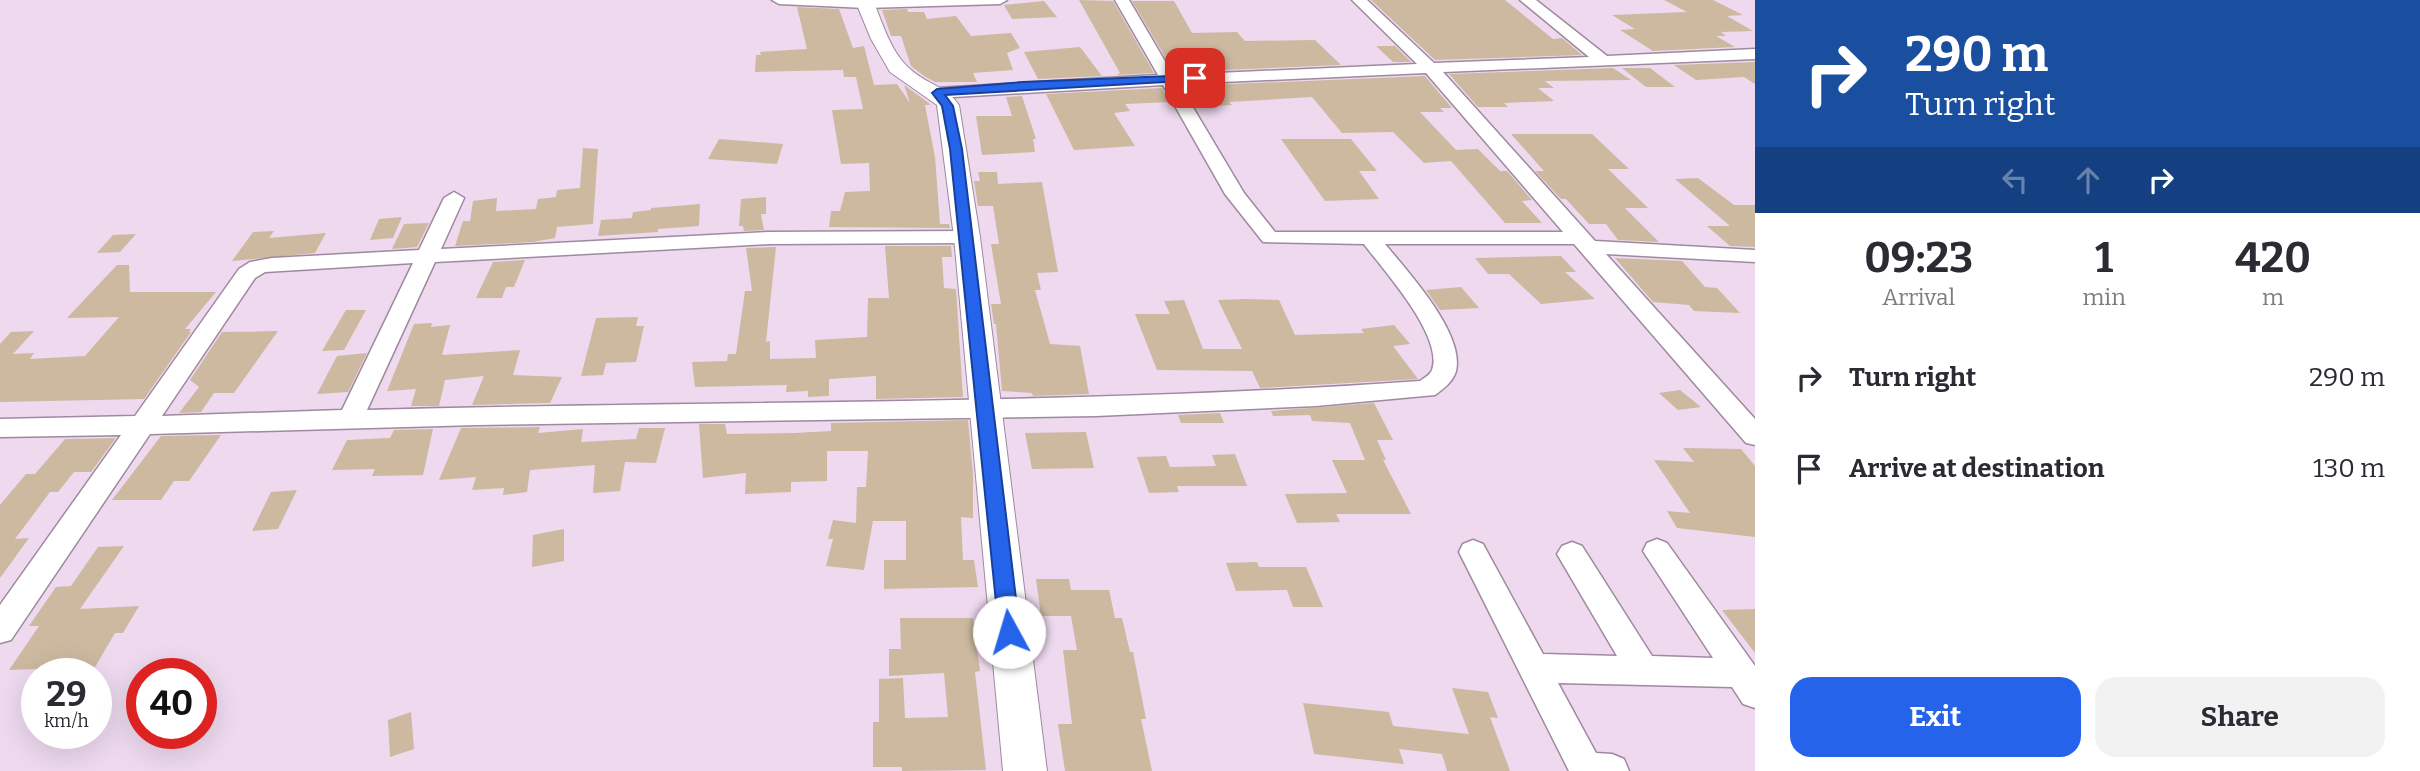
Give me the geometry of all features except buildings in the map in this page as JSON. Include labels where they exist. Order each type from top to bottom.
[{"type":"street","points":[[781,0],[1000,0]]},
{"type":"street","points":[[1122,0],[1236,194],[1270,238],[1584,242],[1755,256]]},
{"type":"street","points":[[1359,0],[1429,67],[1755,436]]},
{"type":"street","points":[[1527,0],[1604,61]]},
{"type":"street","points":[[865,2],[896,66],[903,74],[937,93],[948,106],[967,237],[1025,771]]},
{"type":"street","points":[[937,93],[1169,79],[1755,54]]},
{"type":"street","points":[[350,420],[454,198]]},
{"type":"street","points":[[0,630],[140,426],[253,270],[272,264],[769,239],[967,237]]},
{"type":"street","points":[[0,428],[544,415],[984,411],[1300,400],[1426,389],[1437,381],[1445,370],[1445,355],[1440,340],[1405,285],[1371,240]]},
{"type":"street","points":[[1657,551],[1748,683]]},
{"type":"street","points":[[1473,552],[1586,771],[1612,771]]},
{"type":"street","points":[[1572,554],[1643,671]]},
{"type":"street","points":[[1533,668],[1643,671],[1748,683]]},
{"type":"route","points":[[1009,632],[956,149],[948,106],[937,93],[1195,78]]}]
